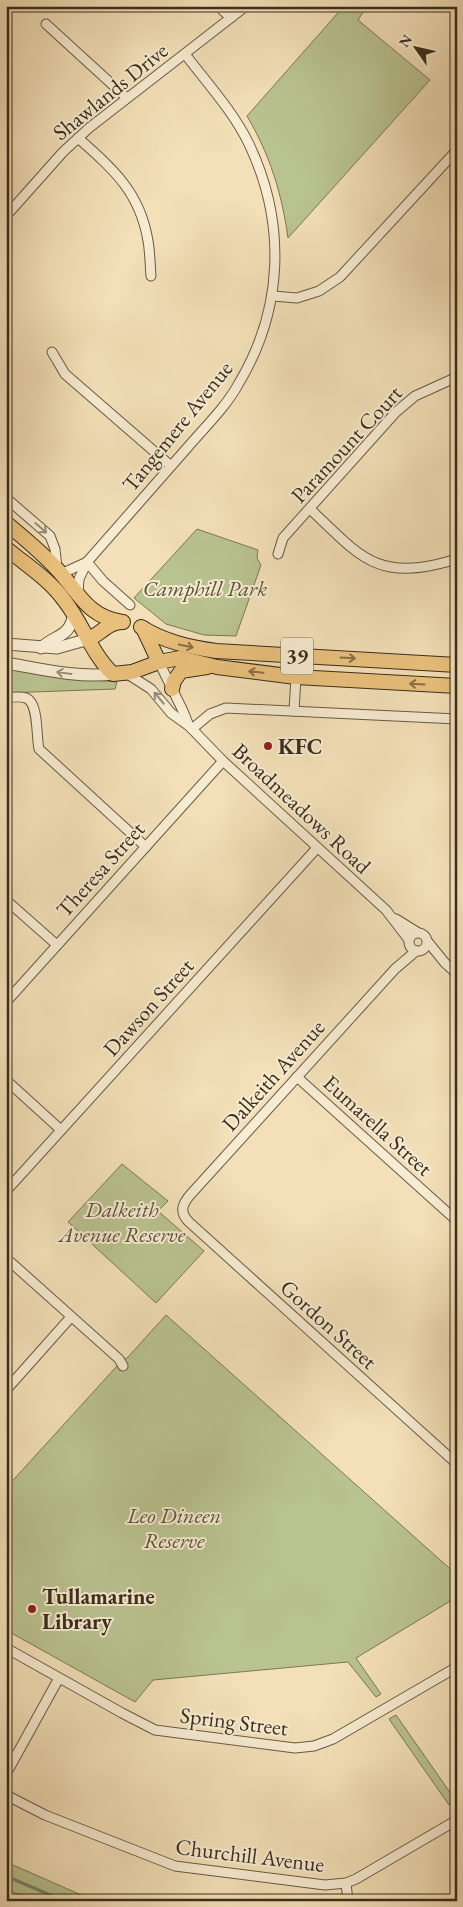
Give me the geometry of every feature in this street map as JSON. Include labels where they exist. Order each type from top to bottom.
[{"type":"main road","name":"39","points":[[6,523],[59,571],[88,608],[100,615],[141,627],[169,641],[216,651],[457,665]]},
{"type":"main road","points":[[6,548],[52,585],[74,613],[89,639],[96,656],[119,674]]},
{"type":"main road","points":[[89,639],[109,625],[122,622]]},
{"type":"main road","points":[[141,627],[147,635],[158,662]]},
{"type":"main road","name":"39","points":[[119,674],[139,670],[158,662],[180,658],[212,666],[296,676],[457,686]]},
{"type":"main road","points":[[172,689],[174,681],[180,672],[212,666]]},
{"type":"street","points":[[218,6],[230,18]]},
{"type":"street","name":"Shawlands Drive","points":[[6,216],[78,138],[246,6]]},
{"type":"street","points":[[46,24],[127,98]]},
{"type":"street","name":"Tangemere Avenue","points":[[78,596],[79,579],[87,562],[216,415],[239,385],[256,352],[273,296],[275,265],[274,228],[261,173],[248,142],[235,121],[221,100],[184,54]]},
{"type":"street","points":[[78,138],[108,164],[133,195],[141,212],[149,242],[150,276]]},
{"type":"street","points":[[273,296],[297,298],[319,291],[340,278],[457,150]]},
{"type":"street","points":[[52,352],[65,374],[171,466]]},
{"type":"street","name":"Paramount Court","points":[[278,554],[283,538],[396,412],[416,396],[457,377]]},
{"type":"street","points":[[6,498],[50,536],[55,549],[59,571]]},
{"type":"street","points":[[310,509],[355,553],[377,564],[400,569],[430,567],[450,561]]},
{"type":"street","points":[[87,562],[103,581],[130,605]]},
{"type":"street","name":"Tangemere Avenue","points":[[59,571],[87,562]]},
{"type":"street","points":[[41,648],[47,642],[62,636],[68,630],[74,613]]},
{"type":"street","points":[[6,644],[41,648],[67,647],[89,639]]},
{"type":"street","points":[[6,662],[94,676],[119,674]]},
{"type":"street","name":"Broadmeadows Road","points":[[158,662],[190,728]]},
{"type":"street","name":"Broadmeadows Road","points":[[119,674],[151,689],[171,713],[190,728],[317,848],[392,916],[417,932]]},
{"type":"street","points":[[294,710],[296,676]]},
{"type":"street","points":[[6,698],[30,700],[35,711],[39,750],[146,847]]},
{"type":"street","points":[[190,728],[220,709],[241,708],[457,719]]},
{"type":"street","name":"Theresa Street","points":[[6,1002],[223,761]]},
{"type":"street","name":"Dawson Street","points":[[6,1191],[317,848]]},
{"type":"street","points":[[6,900],[57,945]]},
{"type":"street","name":"Broadmeadows Road","points":[[392,916],[409,941]]},
{"type":"street","points":[[445,963],[411,948],[409,941],[412,935],[417,932],[426,936],[428,942],[445,963],[457,974]]},
{"type":"street","name":"Dalkeith Avenue","points":[[395,969],[409,941]]},
{"type":"street","points":[[419,950],[426,947],[428,942]]},
{"type":"street","name":"Dalkeith Avenue","points":[[182,1208],[184,1202],[191,1194],[395,969],[419,950]]},
{"type":"street","name":"Eumarella Street","points":[[297,1077],[457,1221]]},
{"type":"street","points":[[6,1080],[61,1130]]},
{"type":"street","name":"Gordon Street","points":[[182,1208],[183,1214],[189,1222],[457,1464]]},
{"type":"street","points":[[6,1258],[119,1359],[123,1366]]},
{"type":"street","points":[[6,1390],[72,1317]]},
{"type":"street","name":"Spring Street","points":[[6,1648],[155,1730],[295,1748],[314,1746],[333,1739],[457,1667]]},
{"type":"street","points":[[6,1774],[59,1678]]},
{"type":"street","name":"Churchill Avenue","points":[[6,1795],[45,1815],[175,1866],[312,1884],[346,1883],[356,1879],[457,1820]]},
{"type":"street","points":[[346,1883],[348,1901]]},
{"type":"green space","points":[[344,6],[367,6],[358,20],[430,80],[288,238],[274,175],[262,145],[247,116]]},
{"type":"green space","name":"Camphill Park","points":[[197,529],[258,550],[257,558],[261,565],[236,636],[204,635],[166,624],[134,598]]},
{"type":"green space","points":[[6,669],[117,682],[115,689],[6,693]]},
{"type":"green space","name":"Dalkeith Avenue Reserve","points":[[122,1164],[168,1201],[158,1211],[204,1251],[156,1303],[68,1222]]},
{"type":"green space","name":"Leo Dineen Reserve","points":[[166,1315],[457,1575],[457,1597],[356,1658],[381,1694],[376,1697],[348,1662],[153,1680],[135,1702],[6,1630],[6,1488]]},
{"type":"green space","points":[[396,1715],[456,1801],[449,1805],[389,1719]]},
{"type":"green space","points":[[6,1862],[95,1901],[35,1901],[6,1889]]},
{"type":"waterway","points":[[6,1876],[64,1901]]},
{"type":"place","name":"KFC","points":[[268,746]]},
{"type":"place","name":"Tullamarine Library","points":[[32,1609]]}]
